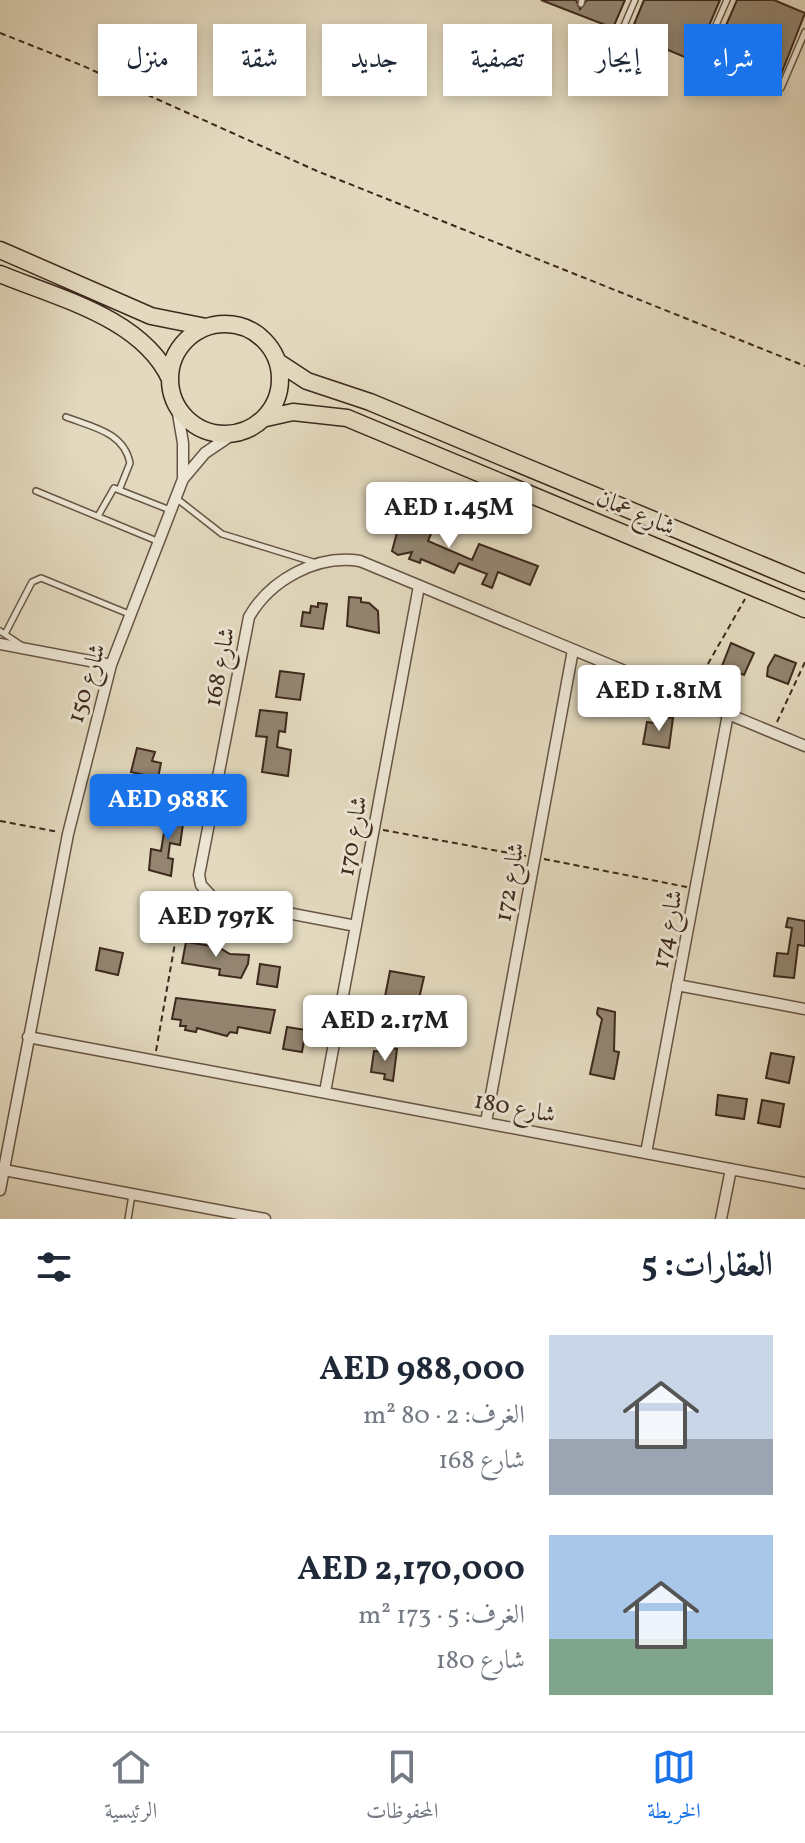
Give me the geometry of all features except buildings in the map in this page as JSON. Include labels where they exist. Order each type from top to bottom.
[{"type":"main road","points":[[0,250],[151,316],[206,327],[236,325],[250,329],[272,349],[278,362],[280,392],[266,418],[251,429],[233,434],[201,429],[177,408],[170,379],[157,356],[139,338],[0,274]]},
{"type":"main road","points":[[170,379],[180,347],[206,327]]},
{"type":"main road","name":"شارع عمان","points":[[278,362],[322,387],[370,402],[805,583]]},
{"type":"main road","name":"شارع عمان","points":[[266,418],[293,412],[347,418],[805,609]]},
{"type":"street","name":"شارع 150","points":[[177,408],[183,443],[183,479]]},
{"type":"street","name":"شارع 150","points":[[0,1190],[68,834],[111,665],[183,479],[205,453],[233,434]]},
{"type":"street","name":"شارع 168","points":[[206,893],[199,875],[249,617],[272,587],[318,564],[346,559],[360,561],[805,746]]},
{"type":"street","name":"شارع 170","points":[[325,1092],[419,586]]},
{"type":"street","points":[[0,644],[111,665]]},
{"type":"street","name":"شارع 172","points":[[486,1122],[573,650]]},
{"type":"street","name":"شارع 174","points":[[646,1153],[728,714]]},
{"type":"street","points":[[206,893],[223,901],[356,926]]},
{"type":"street","points":[[677,985],[805,1009]]},
{"type":"street","name":"شارع 180","points":[[28,1037],[805,1183]]},
{"type":"street","points":[[721,1219],[731,1169]]},
{"type":"street","points":[[4,1170],[265,1219]]},
{"type":"lane","points":[[625,24],[635,0]]},
{"type":"lane","points":[[716,24],[727,0]]},
{"type":"lane","points":[[782,86],[805,32]]},
{"type":"lane","points":[[66,417],[111,435],[122,443],[130,463],[120,488]]},
{"type":"lane","points":[[98,516],[109,491],[120,488],[170,510]]},
{"type":"lane","points":[[36,491],[158,541]]},
{"type":"lane","points":[[175,497],[222,534],[318,564]]},
{"type":"lane","points":[[25,648],[3,631],[32,582],[41,578],[130,615]]},
{"type":"lane","points":[[128,1219],[132,1194]]},
{"type":"path","points":[[0,33],[81,65],[317,171],[805,366]]},
{"type":"path","points":[[687,697],[710,664],[753,587]]},
{"type":"path","points":[[773,733],[805,662]]},
{"type":"path","points":[[81,774],[213,800]]},
{"type":"path","points":[[0,821],[68,834]]},
{"type":"path","points":[[154,1060],[181,909],[187,902],[206,893]]}]
